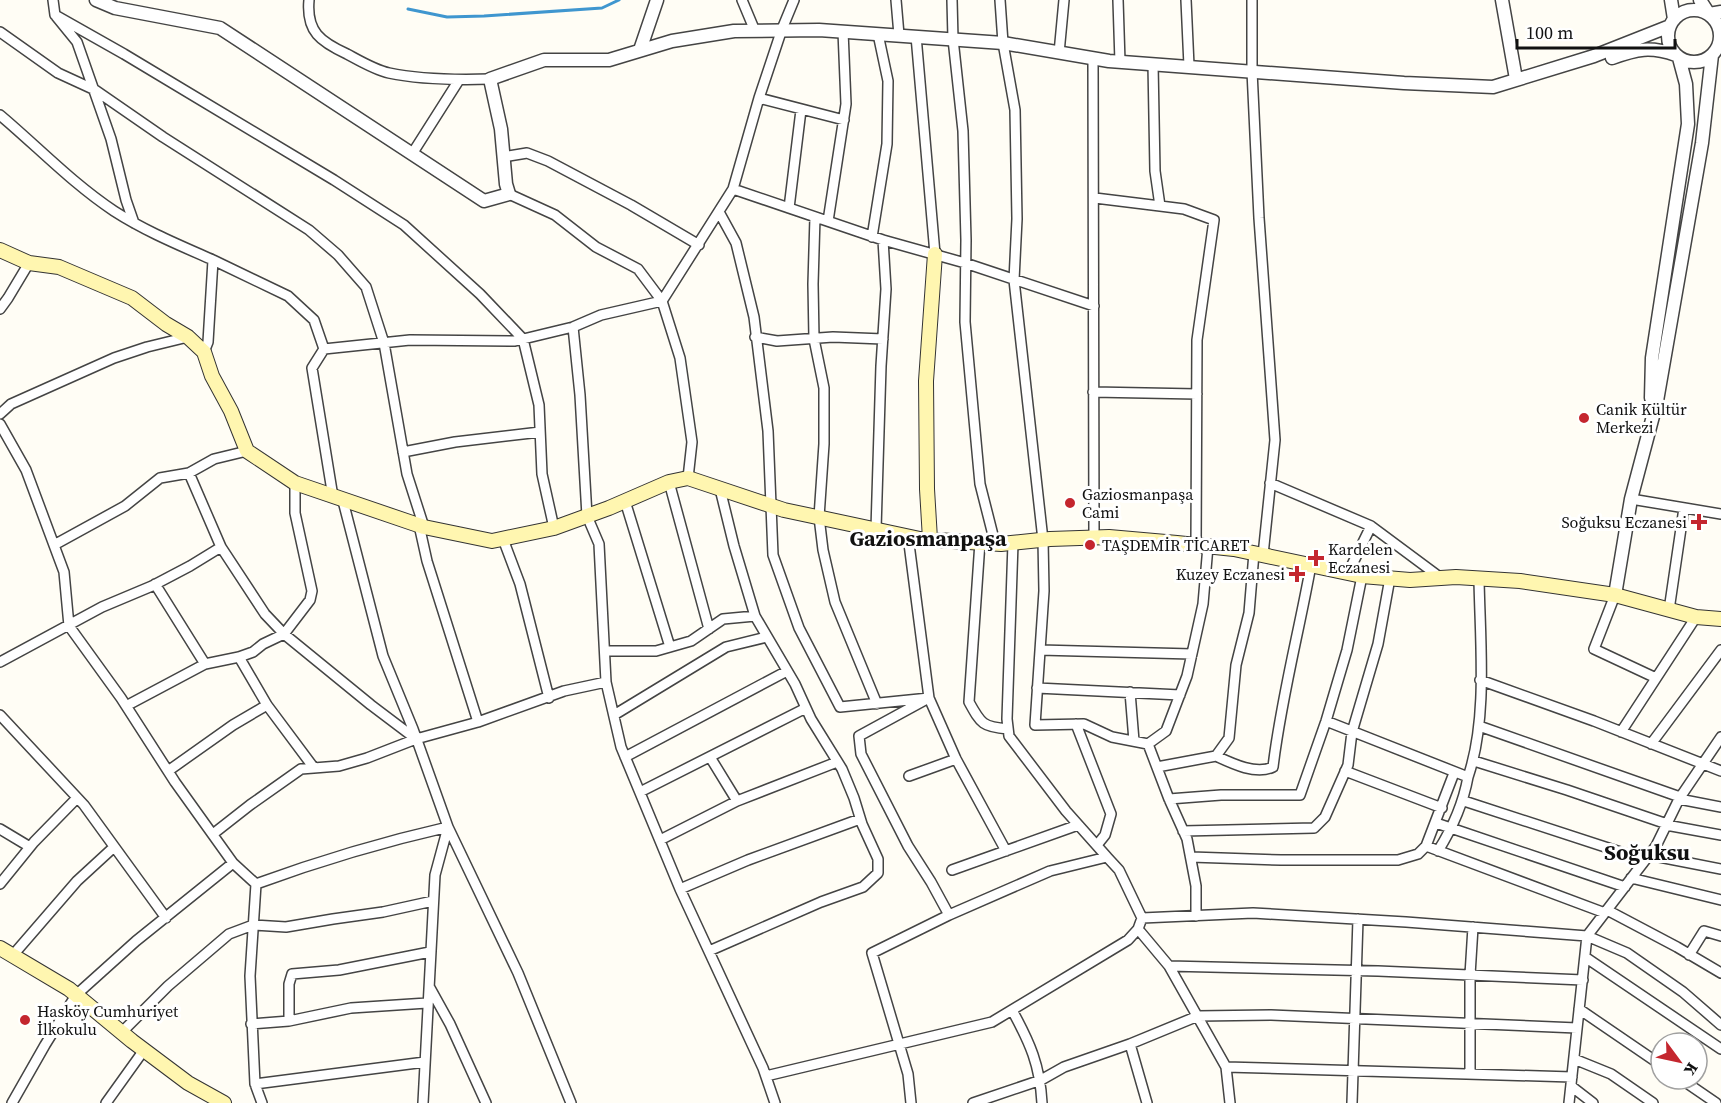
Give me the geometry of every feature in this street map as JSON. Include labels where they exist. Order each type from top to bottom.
[{"type":"main road","points":[[0,250],[28,264],[59,267],[132,298],[188,338],[204,352],[212,376],[231,411],[247,451],[295,483],[422,526],[492,541],[554,528],[669,482],[688,478],[770,505],[908,536],[994,543],[1094,538],[1202,545],[1258,554],[1355,575],[1520,581],[1615,595],[1696,617],[1721,620]]},
{"type":"main road","points":[[930,539],[926,381],[934,254]]},
{"type":"main road","points":[[0,948],[76,994],[188,1083],[224,1103]]},
{"type":"street","points":[[52,0],[55,15],[78,42],[95,90],[134,223]]},
{"type":"street","points":[[96,0],[115,8],[220,28],[484,201],[509,194],[555,215],[596,247],[638,269],[663,301],[680,358],[692,442],[688,478]]},
{"type":"street","points":[[309,0],[310,25],[324,43],[387,72],[459,80],[490,80],[544,60],[609,60],[672,41],[734,31],[782,29],[843,31],[1003,43],[1120,62],[1404,84],[1493,87],[1594,56],[1672,22],[1687,10],[1715,13]]},
{"type":"street","points":[[640,50],[657,0]]},
{"type":"street","points":[[742,0],[755,31]]},
{"type":"street","points":[[571,1103],[518,973],[448,827],[417,739],[383,656],[338,499],[312,368],[324,350],[410,340],[515,341],[573,327],[602,315],[663,301],[733,189],[759,98],[794,0]]},
{"type":"street","points":[[896,0],[898,35]]},
{"type":"street","points":[[952,0],[963,131],[964,322],[980,483],[994,543]]},
{"type":"street","points":[[1000,0],[1003,43],[1015,110],[1017,219],[1014,280],[1043,540],[1044,591],[1035,725],[1084,724],[1113,737],[1148,744],[1166,731],[1187,676],[1203,604],[1197,340],[1214,220],[1184,209],[1095,198]]},
{"type":"street","points":[[1059,53],[1064,0]]},
{"type":"street","points":[[1118,0],[1120,62]]},
{"type":"street","points":[[1186,0],[1189,66]]},
{"type":"street","points":[[1216,756],[1229,738],[1236,665],[1249,613],[1275,440],[1259,218],[1252,71],[1252,0]]},
{"type":"street","points":[[1502,0],[1516,79]]},
{"type":"street","points":[[1651,429],[1652,358],[1688,124],[1686,84],[1677,56],[1669,43],[1672,22],[1671,0]]},
{"type":"street","points":[[1656,678],[1594,649],[1615,595],[1631,499],[1651,429],[1702,143],[1712,55],[1720,41],[1720,25],[1715,13],[1700,0]]},
{"type":"street","points":[[55,15],[334,180],[404,225],[480,294],[523,339],[539,405],[542,474],[554,528]]},
{"type":"street","points":[[828,221],[846,104],[843,31]]},
{"type":"street","points":[[0,32],[58,73],[95,90],[163,137],[309,230],[338,255],[366,287],[384,343],[407,474],[422,526],[427,561],[478,722]]},
{"type":"street","points":[[872,237],[887,134],[888,81],[878,34]]},
{"type":"street","points":[[916,36],[934,254]]},
{"type":"street","points":[[1500,84],[1533,83],[1636,50],[1657,49],[1687,61],[1696,62],[1712,55]]},
{"type":"street","points":[[1094,58],[1094,538]]},
{"type":"street","points":[[1153,64],[1155,171],[1160,206]]},
{"type":"street","points":[[412,154],[459,80]]},
{"type":"street","points":[[490,80],[501,129],[509,194]]},
{"type":"street","points":[[759,98],[844,120]]},
{"type":"street","points":[[789,208],[801,110]]},
{"type":"street","points":[[0,116],[73,180],[113,210],[160,237],[288,296],[314,320],[324,350]]},
{"type":"street","points":[[503,157],[527,153],[548,161],[699,245]]},
{"type":"street","points":[[733,189],[872,237],[965,263],[1094,306]]},
{"type":"street","points":[[719,212],[736,243],[754,317],[768,431],[773,555],[799,628],[840,707],[929,698]]},
{"type":"street","points":[[815,217],[814,339],[824,388],[824,444],[819,517],[823,550],[835,602],[877,704]]},
{"type":"street","points":[[876,529],[886,289],[884,240]]},
{"type":"street","points":[[204,352],[208,342],[213,260]]},
{"type":"street","points":[[0,309],[28,264]]},
{"type":"street","points":[[573,327],[580,395],[587,516],[600,544],[606,682],[614,716],[625,757],[680,889],[766,1076],[776,1103]]},
{"type":"street","points":[[755,337],[777,341],[833,337],[883,339]]},
{"type":"street","points":[[0,414],[11,404],[114,358],[147,347],[188,338]]},
{"type":"street","points":[[1093,392],[1197,393]]},
{"type":"street","points":[[0,424],[26,470],[64,572],[69,626],[233,863],[256,884]]},
{"type":"street","points":[[403,453],[455,442],[540,432]]},
{"type":"street","points":[[54,545],[125,506],[160,478],[189,473],[214,459],[247,451]]},
{"type":"street","points":[[189,473],[221,547],[265,614],[284,634],[371,705],[417,739]]},
{"type":"street","points":[[669,482],[709,628]]},
{"type":"street","points":[[126,706],[204,664],[253,652],[263,644],[284,634],[310,600],[312,591],[295,513],[295,483]]},
{"type":"street","points":[[1270,483],[1371,526],[1441,578]]},
{"type":"street","points":[[709,951],[821,902],[863,887],[878,873],[878,859],[837,762],[787,670],[754,616],[720,489]]},
{"type":"street","points":[[1631,499],[1721,514]]},
{"type":"street","points":[[625,501],[670,647]]},
{"type":"street","points":[[1669,610],[1684,508]]},
{"type":"street","points":[[1169,799],[1221,795],[1300,795],[1326,721],[1347,650],[1355,575],[1371,526]]},
{"type":"street","points":[[908,536],[929,698],[956,759],[1006,851]]},
{"type":"street","points":[[503,539],[520,584],[549,698]]},
{"type":"street","points":[[980,542],[969,702],[979,721],[993,728],[1008,729]]},
{"type":"street","points":[[766,1076],[992,1022],[1128,940],[1138,929],[1142,918],[1119,870],[1078,825],[1009,736],[1013,543]]},
{"type":"street","points":[[0,662],[102,607],[155,584],[221,547]]},
{"type":"street","points":[[1157,767],[1216,756],[1239,766],[1266,770],[1273,767],[1282,708],[1311,565]]},
{"type":"street","points":[[1183,831],[1314,828],[1325,817],[1348,765],[1352,732],[1378,644],[1390,578]]},
{"type":"street","points":[[1438,851],[1453,829],[1464,801],[1468,777],[1474,761],[1479,726],[1479,579]]},
{"type":"street","points":[[155,584],[204,664]]},
{"type":"street","points":[[605,651],[656,651],[690,641],[723,619],[754,616]]},
{"type":"street","points":[[1621,732],[1696,617]]},
{"type":"street","points":[[614,716],[726,647],[767,637]]},
{"type":"street","points":[[1040,650],[1192,654]]},
{"type":"street","points":[[1651,744],[1721,650]]},
{"type":"street","points":[[239,657],[267,705],[314,768]]},
{"type":"street","points":[[625,757],[787,670]]},
{"type":"street","points":[[1480,680],[1721,771]]},
{"type":"street","points":[[213,834],[300,769],[339,766],[368,758],[417,739],[478,722],[564,691],[606,682]]},
{"type":"street","points":[[1037,688],[1180,695]]},
{"type":"street","points":[[1130,692],[1134,741]]},
{"type":"street","points":[[929,698],[859,736],[861,754],[908,846],[949,915]]},
{"type":"street","points":[[168,771],[233,725],[267,705]]},
{"type":"street","points":[[640,792],[806,708]]},
{"type":"street","points":[[0,715],[77,798],[166,918]]},
{"type":"street","points":[[1326,721],[1468,777]]},
{"type":"street","points":[[1076,724],[1111,814],[1105,835],[1096,845]]},
{"type":"street","points":[[1479,726],[1680,798],[1721,807]]},
{"type":"street","points":[[1569,1103],[1587,936],[1647,857],[1680,798],[1721,737]]},
{"type":"street","points":[[1148,744],[1191,857],[1196,886],[1196,915]]},
{"type":"street","points":[[710,756],[737,801]]},
{"type":"street","points":[[909,776],[956,759]]},
{"type":"street","points":[[1474,761],[1666,824],[1721,835]]},
{"type":"street","points":[[660,840],[737,801],[837,762]]},
{"type":"street","points":[[1345,771],[1442,808]]},
{"type":"street","points":[[1191,857],[1398,860],[1418,854],[1426,846],[1454,772]]},
{"type":"street","points":[[0,884],[30,847],[77,798]]},
{"type":"street","points":[[1464,801],[1647,857],[1721,869]]},
{"type":"street","points":[[680,889],[748,860],[860,819]]},
{"type":"street","points":[[1436,823],[1628,883],[1721,900]]},
{"type":"street","points":[[952,870],[1078,825]]},
{"type":"street","points":[[256,884],[318,861],[448,827]]},
{"type":"street","points":[[423,1103],[435,875],[448,827]]},
{"type":"street","points":[[0,829],[30,847]]},
{"type":"street","points":[[1426,846],[1606,911],[1721,973]]},
{"type":"street","points":[[13,955],[77,881],[114,847]]},
{"type":"street","points":[[910,1103],[908,1074],[872,953],[949,915],[1050,871],[1107,857]]},
{"type":"street","points":[[12,1103],[76,994],[136,941],[233,863]]},
{"type":"street","points":[[256,884],[250,976],[251,1024],[255,1084],[262,1103]]},
{"type":"street","points":[[122,1032],[168,986],[230,934],[253,925],[286,927],[383,912],[433,901]]},
{"type":"street","points":[[1142,918],[1253,913],[1587,936],[1627,953],[1683,992],[1721,1025]]},
{"type":"street","points":[[1352,1103],[1358,919]]},
{"type":"street","points":[[1470,1074],[1470,975],[1473,927]]},
{"type":"street","points":[[1138,929],[1169,966],[1226,1067],[1230,1103]]},
{"type":"street","points":[[1689,955],[1704,931],[1721,936]]},
{"type":"street","points":[[289,1021],[289,984],[292,974],[339,970],[430,952]]},
{"type":"street","points":[[1585,957],[1721,1049]]},
{"type":"street","points":[[1169,966],[1583,980]]},
{"type":"street","points":[[430,988],[450,1024],[486,1103]]},
{"type":"street","points":[[251,1024],[289,1021],[351,1008],[427,1003]]},
{"type":"street","points":[[1579,1009],[1649,1057]]},
{"type":"street","points":[[1012,1010],[1031,1045],[1041,1080],[1042,1103]]},
{"type":"street","points":[[973,1103],[1041,1080],[1064,1067],[1130,1044],[1198,1016],[1271,1015],[1577,1028]]},
{"type":"street","points":[[1130,1044],[1147,1103]]},
{"type":"street","points":[[106,1103],[144,1050]]},
{"type":"street","points":[[1574,1059],[1611,1074],[1653,1103]]},
{"type":"street","points":[[255,1084],[425,1062]]},
{"type":"street","points":[[1226,1067],[1470,1074],[1571,1082],[1593,1103]]},
{"type":"street","points":[[1698,1091],[1716,1103]]},
{"type":"waterway","points":[[408,9],[447,17],[484,16],[602,8],[619,0]]},
{"type":"place","name":"Canik Kültür Merkezi","points":[[1584,418]]},
{"type":"place","name":"Gaziosmanpaşa Cami","points":[[1070,503]]},
{"type":"place","name":"Soğuksu Eczanesi","points":[[1699,522]]},
{"type":"place","name":"TAŞDEMİR TİCARET","points":[[1090,545]]},
{"type":"place","name":"Kardelen Eczanesi","points":[[1316,558]]},
{"type":"place","name":"Kuzey Eczanesi","points":[[1297,574]]},
{"type":"place","name":"Hasköy Cumhuriyet İlkokulu","points":[[25,1020]]},
{"type":"district","name":"Gaziosmanpaşa","points":[[928,538]]},
{"type":"district","name":"Soğuksu","points":[[1647,852]]}]
